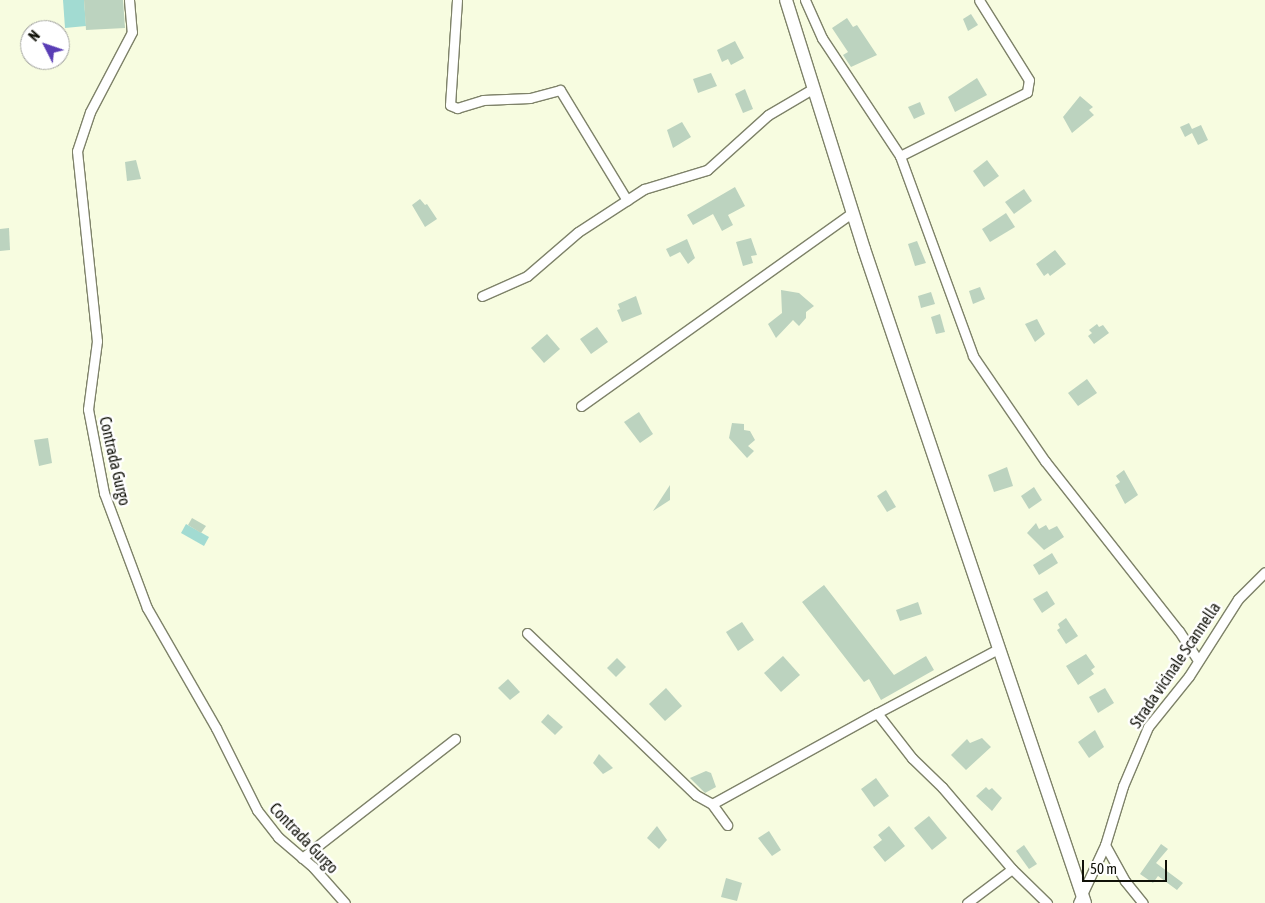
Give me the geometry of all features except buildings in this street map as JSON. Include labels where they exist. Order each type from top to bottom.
[{"type":"main road","points":[[786,0],[853,212],[1082,900]]},
{"type":"street","name":"Contrada Gurgo","points":[[129,0],[132,32],[90,112],[77,151],[97,341],[88,409],[104,493],[150,615],[216,728],[257,810],[278,837],[302,858],[345,903]]},
{"type":"street","points":[[457,0],[450,106],[457,108],[483,100],[530,98],[560,90],[627,200]]},
{"type":"street","points":[[805,0],[822,38],[900,156],[974,356],[1046,460],[1178,630],[1197,659]]},
{"type":"street","points":[[900,156],[1027,92],[1029,80],[980,0]]},
{"type":"street","points":[[482,296],[527,276],[578,232],[650,186],[707,170],[768,114],[814,88]]},
{"type":"street","points":[[581,406],[853,212]]},
{"type":"street","name":"Strada vicinale Scannella","points":[[1082,900],[1105,846],[1123,786],[1148,727],[1189,676],[1197,659],[1238,599],[1265,572]]},
{"type":"street","points":[[527,633],[696,795],[712,804],[727,825]]},
{"type":"street","points":[[712,804],[998,649]]},
{"type":"street","points":[[877,713],[912,758],[942,787],[1012,869],[1047,903]]},
{"type":"street","points":[[302,858],[455,739]]},
{"type":"street","points":[[1105,846],[1125,881],[1143,903]]},
{"type":"street","points":[[967,903],[1012,869]]},
{"type":"water","points":[[63,0],[84,0],[86,26],[70,28],[70,20],[64,20]]},
{"type":"water","points":[[186,524],[209,537],[204,546],[181,533]]}]
